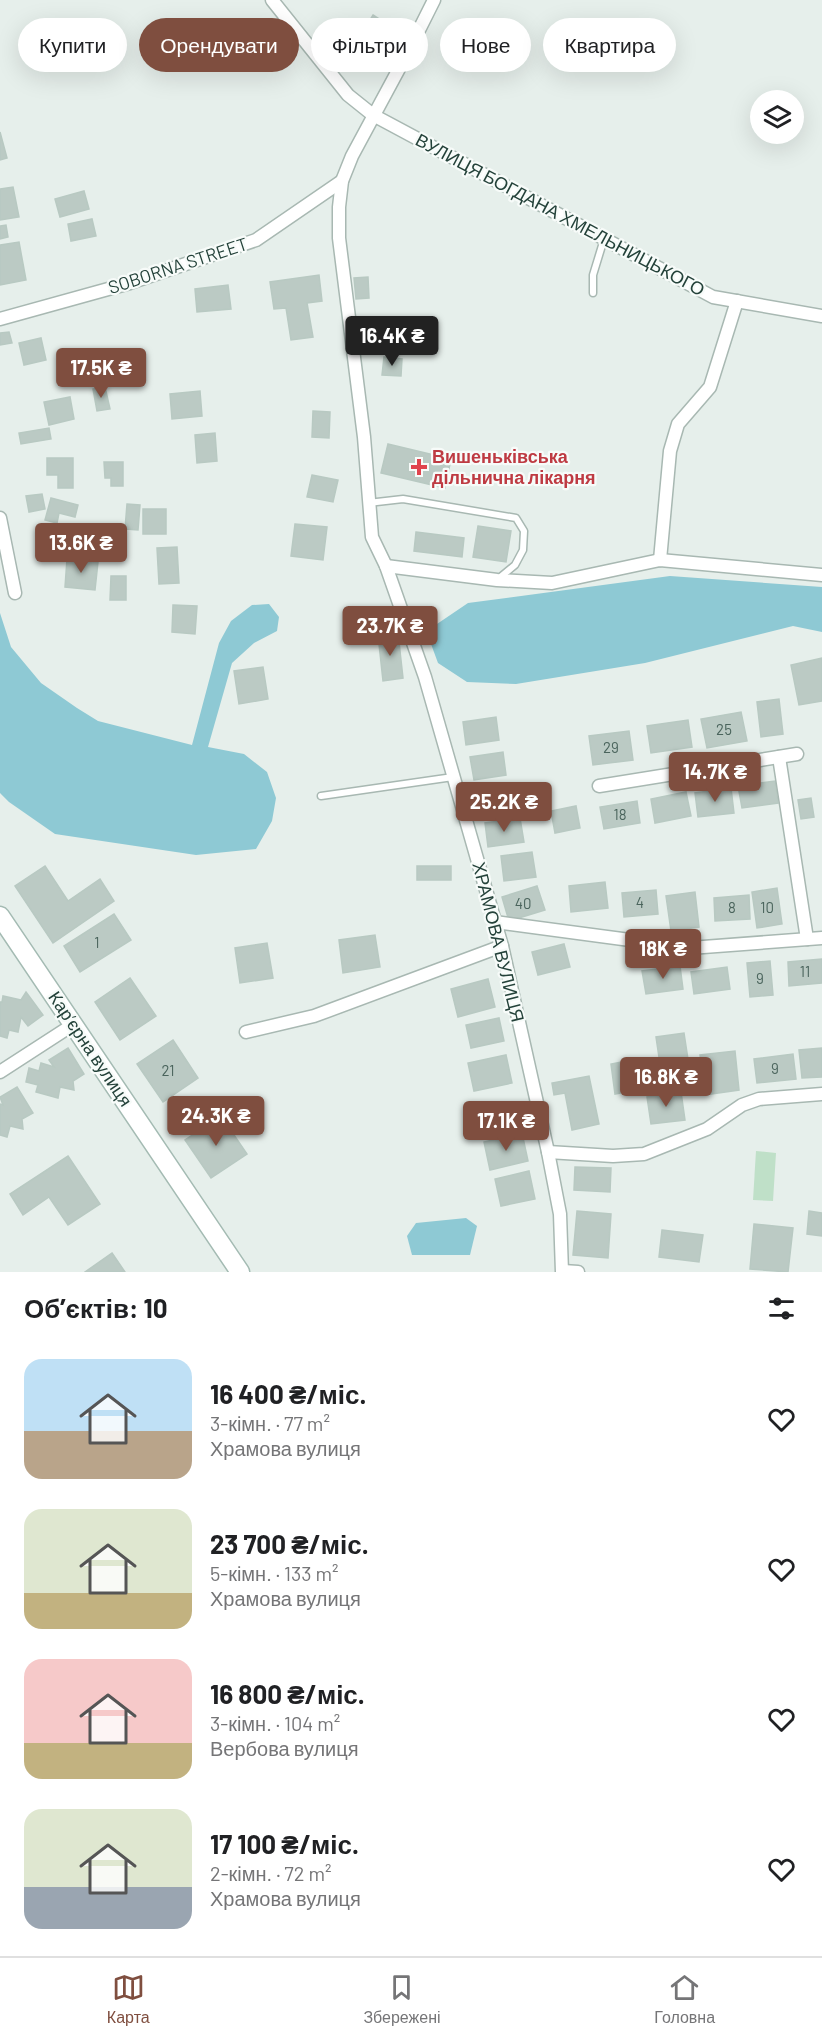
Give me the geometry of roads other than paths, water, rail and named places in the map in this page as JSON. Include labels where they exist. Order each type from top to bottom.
[{"type":"street","points":[[272,0],[348,95],[373,115]]},
{"type":"street","name":"ХРАМОВА ВУЛИЦЯ","points":[[434,0],[352,156],[342,181],[339,238],[364,437],[372,537],[386,566],[425,677],[502,946],[549,1152],[560,1214],[562,1271]]},
{"type":"street","name":"ВУЛИЦЯ БОГДАНА ХМЕЛЬНИЦЬКОГО","points":[[373,115],[713,297],[822,316]]},
{"type":"street","name":"SOBORNA STREET","points":[[0,319],[130,283],[256,240],[342,181]]},
{"type":"street","points":[[660,560],[670,451],[678,424],[710,387],[737,301]]},
{"type":"street","points":[[0,518],[15,593]]},
{"type":"street","points":[[386,566],[497,580],[552,583],[660,560],[822,575]]},
{"type":"street","points":[[599,786],[797,754]]},
{"type":"street","points":[[778,758],[807,939]]},
{"type":"street","name":"Карʼєрна вулиця","points":[[0,916],[240,1272]]},
{"type":"street","points":[[495,922],[690,948],[822,938]]},
{"type":"street","points":[[246,1032],[314,1016],[502,946]]},
{"type":"street","points":[[0,1072],[74,1024]]},
{"type":"street","points":[[549,1152],[613,1156],[644,1154],[707,1129],[742,1105],[759,1099],[822,1094]]},
{"type":"street","points":[[562,1271],[578,1272]]},
{"type":"lane","points":[[593,293],[593,275],[603,239]]},
{"type":"lane","points":[[368,503],[403,499],[516,518],[524,531],[523,550],[515,565],[497,580]]},
{"type":"lane","points":[[321,796],[454,777]]},
{"type":"water","points":[[670,576],[822,587],[822,632],[793,626],[645,663],[516,684],[467,682],[438,663],[431,644],[437,624],[468,603]]},
{"type":"water","points":[[269,604],[279,617],[277,631],[254,643],[232,663],[208,747],[244,754],[267,772],[276,798],[272,821],[256,849],[196,855],[55,834],[9,802],[0,793],[0,613],[11,647],[41,683],[77,708],[98,721],[192,745],[219,643],[231,621],[252,605]]},
{"type":"water","points":[[466,1218],[477,1226],[470,1255],[412,1255],[407,1236],[416,1223]]},
{"type":"place","name":"Вишеньківська дільнична лікарня","points":[[419,467]]}]
